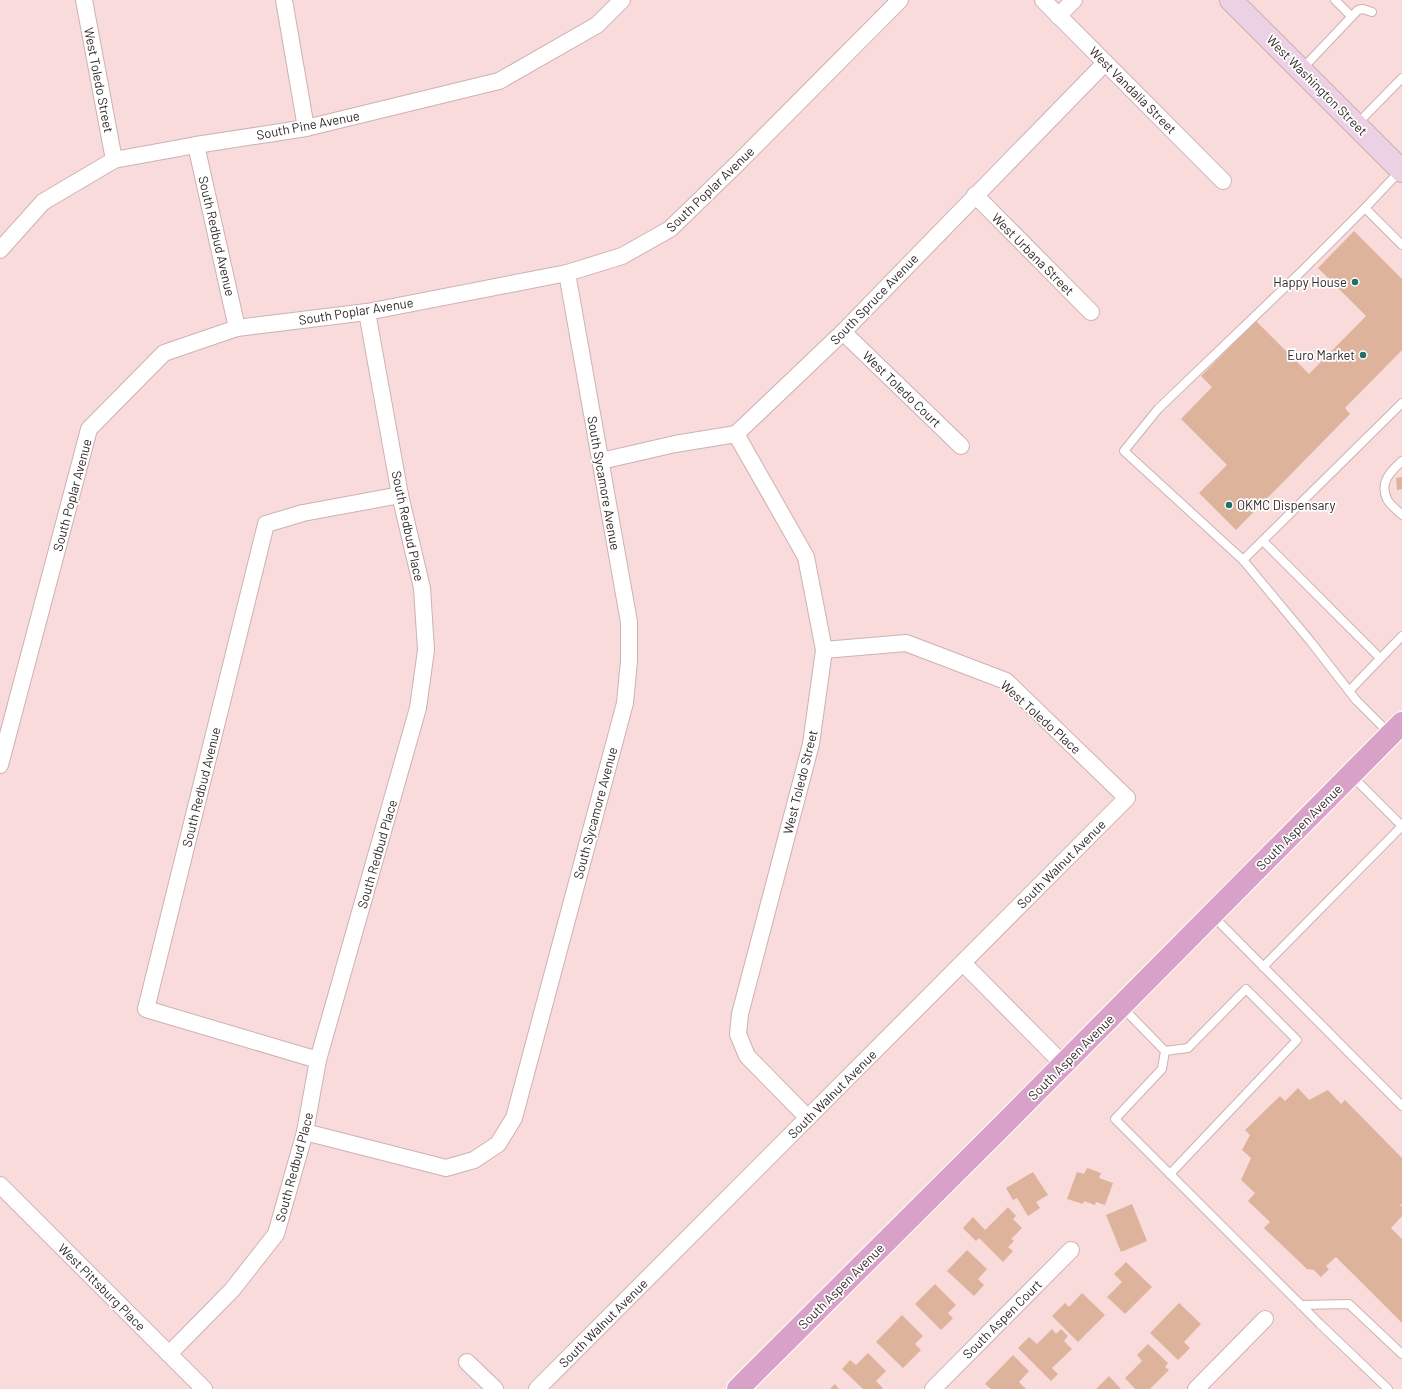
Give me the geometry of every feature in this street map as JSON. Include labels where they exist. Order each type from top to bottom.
[{"type":"main road","name":"West Washington Street","points":[[1231,0],[1402,170]]},
{"type":"main road","name":"South Aspen Avenue","points":[[740,1388],[1396,729]]},
{"type":"street","name":"West Toledo Street","points":[[84,0],[114,160]]},
{"type":"street","points":[[284,0],[306,128]]},
{"type":"street","name":"South Pine Avenue","points":[[0,250],[43,202],[114,160],[196,145],[306,128],[499,81],[597,24],[622,0]]},
{"type":"street","name":"South Poplar Avenue","points":[[0,765],[89,429],[164,353],[237,328],[367,312],[567,273],[622,256],[670,229],[738,163],[900,0]]},
{"type":"street","name":"West Vandalia Street","points":[[1043,0],[1223,181]]},
{"type":"street","points":[[1058,16],[1074,0]]},
{"type":"street","name":"South Spruce Avenue","points":[[736,434],[843,332],[1105,63]]},
{"type":"street","name":"South Redbud Avenue","points":[[196,145],[237,328]]},
{"type":"street","name":"West Urbana Street","points":[[975,195],[1090,312]]},
{"type":"street","name":"South Sycamore Avenue","points":[[305,1132],[446,1168],[474,1160],[498,1144],[514,1118],[625,703],[630,661],[629,622],[567,273]]},
{"type":"street","name":"South Redbud Place","points":[[169,1354],[232,1290],[276,1234],[305,1132],[318,1060],[418,708],[426,650],[422,588],[400,495],[367,312]]},
{"type":"street","name":"West Toledo Court","points":[[843,332],[961,446]]},
{"type":"street","name":"West Toledo Street","points":[[736,434],[806,557],[824,650],[811,744],[740,1014],[738,1034],[747,1056],[808,1118]]},
{"type":"street","points":[[601,461],[675,444],[736,434]]},
{"type":"street","name":"South Redbud Avenue","points":[[318,1060],[146,1009],[266,524],[303,513],[400,495]]},
{"type":"street","name":"West Toledo Place","points":[[824,650],[906,643],[1006,681],[1127,798]]},
{"type":"street","name":"South Walnut Avenue","points":[[537,1389],[1127,798]]},
{"type":"street","points":[[963,963],[1063,1064]]},
{"type":"street","name":"West Pittsburg Place","points":[[0,1185],[204,1389]]},
{"type":"street","name":"South Aspen Court","points":[[933,1389],[1070,1250]]},
{"type":"street","points":[[1196,1389],[1265,1319]]},
{"type":"street","points":[[467,1362],[495,1389]]},
{"type":"lane","points":[[1335,0],[1351,16]]},
{"type":"lane","points":[[1302,69],[1358,10],[1363,9],[1372,12]]},
{"type":"lane","points":[[1356,124],[1402,78]]},
{"type":"lane","points":[[1396,729],[1356,700],[1311,642],[1243,560],[1124,451],[1158,409],[1303,270],[1402,170]]},
{"type":"lane","points":[[1365,208],[1402,245]]},
{"type":"lane","points":[[1243,560],[1402,403]]},
{"type":"lane","points":[[1402,461],[1389,474],[1384,486],[1387,500],[1402,515]]},
{"type":"lane","points":[[1263,541],[1380,658]]},
{"type":"lane","points":[[1349,691],[1402,636]]},
{"type":"lane","points":[[1263,967],[1402,826],[1351,774]]},
{"type":"lane","points":[[1211,915],[1402,1106]]},
{"type":"lane","points":[[1165,1051],[1188,1048],[1246,989],[1297,1040],[1170,1174]]},
{"type":"lane","points":[[1121,1006],[1165,1051]]},
{"type":"lane","points":[[1165,1051],[1162,1069],[1115,1119],[1301,1305],[1388,1389]]},
{"type":"lane","points":[[1396,1099],[1402,1093]]},
{"type":"lane","points":[[1301,1305],[1349,1304],[1402,1354]]},
{"type":"building","points":[[1354,231],[1402,279],[1402,350],[1345,408],[1350,414],[1236,530],[1199,493],[1227,465],[1181,419],[1212,387],[1201,376],[1256,321],[1309,374],[1366,316],[1318,268]]},
{"type":"building","points":[[1402,477],[1402,489],[1397,490],[1396,478]]},
{"type":"building","points":[[1298,1088],[1309,1100],[1328,1090],[1341,1104],[1345,1100],[1402,1158],[1402,1204],[1400,1205],[1402,1207],[1402,1216],[1391,1228],[1402,1239],[1402,1323],[1336,1257],[1326,1266],[1329,1269],[1321,1277],[1314,1270],[1307,1269],[1264,1228],[1270,1222],[1248,1201],[1255,1193],[1241,1180],[1251,1158],[1242,1150],[1250,1135],[1245,1130],[1280,1096],[1285,1101]]},
{"type":"building","points":[[1087,1168],[1101,1173],[1099,1178],[1113,1183],[1105,1205],[1096,1202],[1095,1205],[1084,1201],[1083,1204],[1067,1199],[1077,1172],[1084,1174]]},
{"type":"building","points":[[1033,1172],[1048,1195],[1036,1202],[1040,1208],[1028,1216],[1017,1198],[1013,1200],[1006,1188]]},
{"type":"building","points":[[1132,1204],[1147,1241],[1121,1252],[1106,1215]]},
{"type":"building","points":[[1008,1207],[1016,1216],[1013,1219],[1022,1228],[1011,1239],[1014,1241],[1008,1247],[1013,1251],[1003,1262],[979,1238],[976,1241],[963,1228],[973,1217],[985,1230]]},
{"type":"building","points":[[967,1250],[987,1269],[978,1279],[984,1285],[974,1296],[947,1271]]},
{"type":"building","points":[[1126,1262],[1152,1287],[1125,1314],[1107,1297],[1122,1282],[1114,1274]]},
{"type":"building","points":[[935,1284],[956,1305],[948,1313],[953,1318],[941,1330],[915,1304]]},
{"type":"building","points":[[1082,1293],[1105,1315],[1078,1342],[1052,1316],[1065,1303],[1069,1307]]},
{"type":"building","points":[[1179,1303],[1201,1324],[1184,1342],[1190,1348],[1178,1360],[1150,1333]]},
{"type":"building","points":[[902,1315],[923,1336],[915,1344],[921,1350],[903,1368],[876,1342]]},
{"type":"building","points":[[1052,1329],[1056,1334],[1061,1329],[1068,1336],[1064,1341],[1072,1349],[1052,1368],[1058,1374],[1051,1381],[1018,1348],[1029,1337],[1037,1344]]},
{"type":"building","points":[[1148,1344],[1168,1363],[1165,1367],[1169,1370],[1150,1389],[1135,1389],[1125,1378],[1142,1361],[1137,1355]]},
{"type":"building","points":[[868,1353],[886,1371],[876,1381],[883,1388],[882,1389],[863,1389],[842,1369],[850,1360],[856,1365]]},
{"type":"building","points":[[1013,1355],[1029,1371],[1019,1382],[1026,1389],[991,1389],[985,1384]]},
{"type":"building","points":[[1109,1376],[1121,1389],[1096,1389]]},
{"type":"building","points":[[835,1384],[839,1389],[830,1389]]},
{"type":"place","name":"Happy House","points":[[1355,282]]},
{"type":"place","name":"Euro Market","points":[[1363,355]]},
{"type":"place","name":"OKMC Dispensary","points":[[1229,505]]}]
